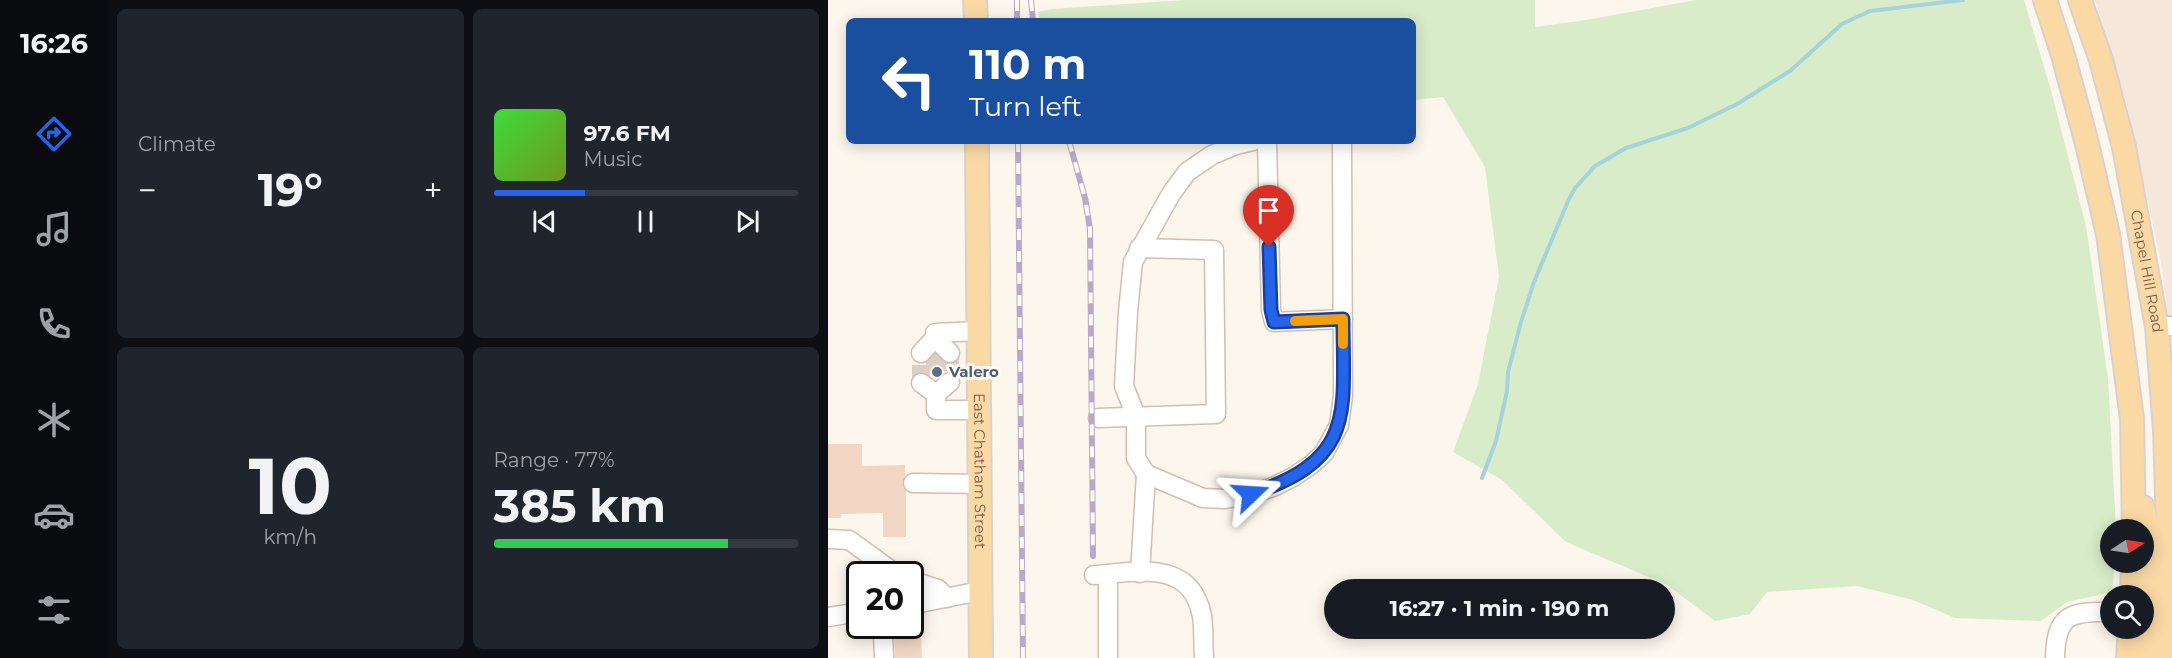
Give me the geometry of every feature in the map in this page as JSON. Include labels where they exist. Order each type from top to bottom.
[{"type":"main road","points":[[975,0],[975,18]]},
{"type":"main road","name":"Chapel Hill Road","points":[[2045,0],[2063,55],[2086,140],[2108,234],[2132,419],[2134,519]]},
{"type":"main road","name":"Chapel Hill Road","points":[[2080,0],[2101,60],[2124,147],[2164,326],[2169,526],[2163,658]]},
{"type":"main road","name":"East Chatham Street","points":[[977,144],[981,658]]},
{"type":"main road","points":[[2133,461],[2148,533],[2150,598],[2155,607],[2166,611]]},
{"type":"main road","points":[[2128,658],[2129,639]]},
{"type":"main road","points":[[2145,639],[2145,658]]},
{"type":"street","points":[[1240,144],[1212,155],[1187,172],[1171,194],[1133,262],[1128,312],[1124,386],[1136,416],[1136,458],[1146,474],[1193,495],[1212,500],[1273,487],[1311,465],[1324,453],[1339,425],[1343,396],[1342,144]]},
{"type":"street","points":[[1267,144],[1271,310],[1274,322],[1343,319]]},
{"type":"street","points":[[1098,418],[1216,414],[1214,250],[1139,248]]},
{"type":"street","points":[[935,349],[935,333],[978,332]]},
{"type":"street","points":[[935,385],[936,410],[979,410]]},
{"type":"street","points":[[1140,573],[1146,474]]},
{"type":"street","points":[[913,483],[980,484]]},
{"type":"street","points":[[828,538],[849,540],[878,561]]},
{"type":"street","points":[[1108,658],[1101,575],[1140,573],[1171,574],[1181,579],[1192,590],[1202,618],[1204,658]]},
{"type":"street","points":[[924,584],[938,589],[946,598]]},
{"type":"street","points":[[924,602],[980,591]]},
{"type":"street","points":[[2055,658],[2055,642],[2066,620],[2084,611],[2100,612]]},
{"type":"street","points":[[828,617],[846,614]]},
{"type":"street","points":[[883,639],[884,658]]},
{"type":"shaded area","points":[[2095,0],[2172,0],[2172,348],[2162,267],[2127,106]]},
{"type":"green space","points":[[1184,0],[1535,0],[1535,27],[1696,0],[2024,0],[2052,94],[2086,226],[2108,378],[2115,519],[2100,519],[2100,573],[2114,573],[2113,585],[2100,585],[2100,595],[2067,602],[2041,621],[1955,618],[1913,600],[1857,586],[1767,592],[1750,614],[1715,621],[1675,591],[1675,579],[1653,579],[1566,542],[1502,480],[1453,452],[1478,384],[1499,277],[1485,167],[1443,97],[1416,100],[1416,18],[1039,18],[1038,12],[1052,9]]},
{"type":"building","points":[[828,444],[862,444],[862,466],[905,465],[902,483],[906,491],[906,537],[883,537],[883,513],[841,514],[841,518],[828,518]]},
{"type":"building","points":[[894,639],[921,639],[922,658],[895,658]]},
{"type":"waterway","points":[[1482,478],[1496,441],[1507,391],[1508,372],[1534,282],[1569,199],[1575,188],[1595,166],[1626,148],[1688,128],[1737,104],[1790,71],[1842,24],[1870,11],[1963,0]]},
{"type":"tunnel","points":[[921,353],[921,383]]},
{"type":"tunnel","points":[[935,353],[935,382]]},
{"type":"tunnel","points":[[950,353],[950,382]]},
{"type":"railway","points":[[1017,0],[1017,18]]},
{"type":"railway","points":[[1031,0],[1033,18]]},
{"type":"railway","points":[[1018,144],[1023,658]]},
{"type":"railway","points":[[1070,144],[1085,198],[1090,229],[1093,556]]},
{"type":"slow traffic","points":[[1295,321],[1343,319],[1343,344]]},
{"type":"place","name":"Valero","points":[[937,372]]},
{"type":"route","points":[[1251,494],[1273,487],[1311,465],[1324,453],[1334,436],[1342,412],[1343,319],[1274,322],[1271,310],[1269,247]]}]
